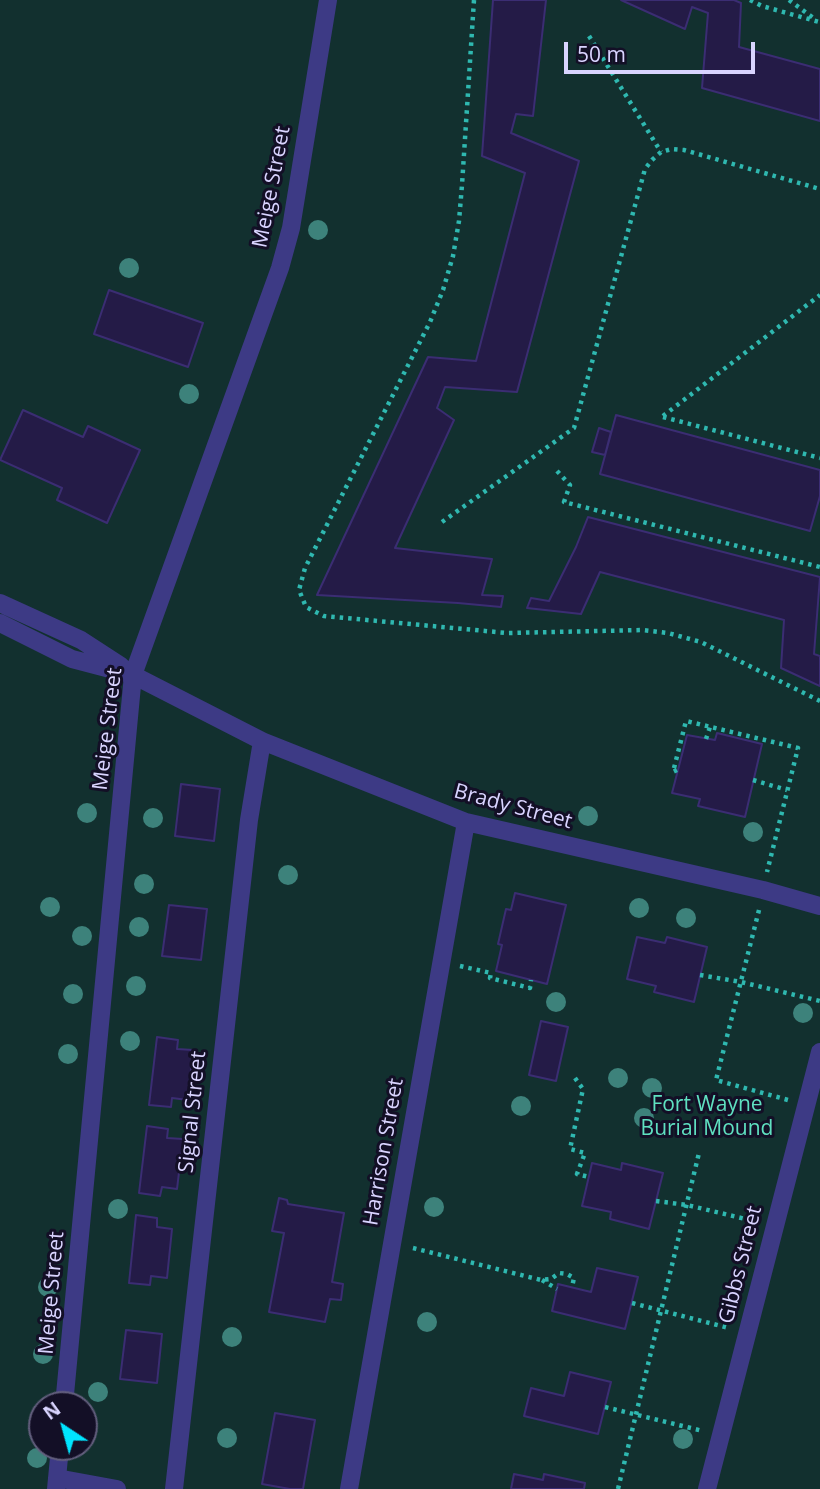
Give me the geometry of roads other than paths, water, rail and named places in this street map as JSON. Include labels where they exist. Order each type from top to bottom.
[{"type":"street","name":"Meige Street","points":[[65,1391],[134,675],[280,268],[291,228],[328,0]]},
{"type":"street","name":"Brady Street","points":[[0,603],[81,640],[134,675],[262,741],[466,822],[763,890],[820,906]]},
{"type":"street","name":"Brady Street","points":[[0,623],[72,659],[134,675]]},
{"type":"street","name":"Signal Street","points":[[174,1489],[249,820],[262,741]]},
{"type":"street","name":"Harrison Street","points":[[349,1489],[466,822]]},
{"type":"street","name":"Gibbs Street","points":[[707,1489],[820,1052]]},
{"type":"street","points":[[58,1461],[56,1483],[117,1489]]},
{"type":"park label","name":"Fort Wayne Burial Mound","points":[[707,1117]]}]
